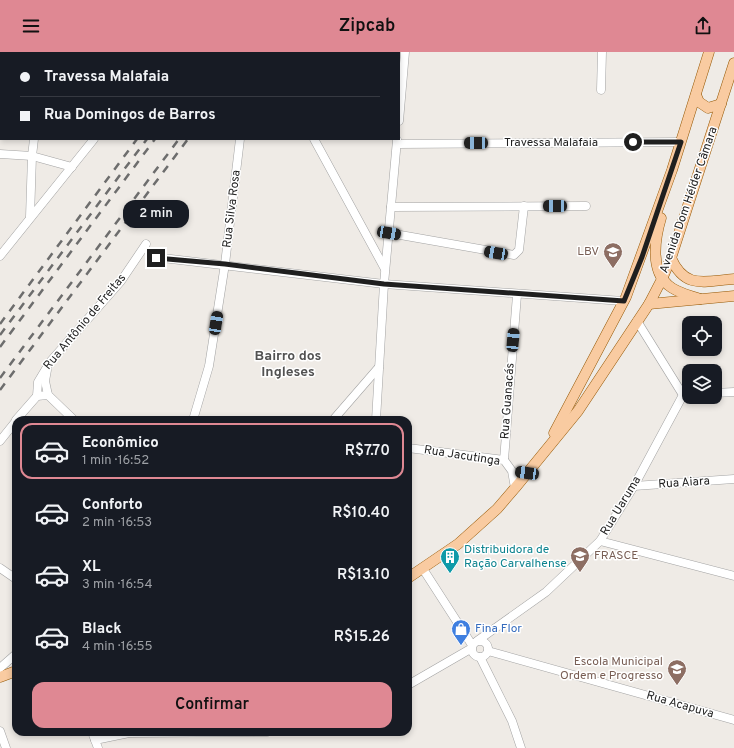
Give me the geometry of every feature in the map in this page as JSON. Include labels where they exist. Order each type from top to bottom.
[{"type":"main road","name":"Avenida Dom Hélder Câmara","points":[[547,447],[624,301],[642,257],[710,52]]},
{"type":"main road","name":"Avenida Dom Hélder Câmara","points":[[412,576],[423,569],[476,528],[497,509],[578,411],[649,304],[671,258],[734,63]]},
{"type":"main road","points":[[696,95],[699,102],[708,108],[721,104]]},
{"type":"main road","points":[[672,170],[656,242],[657,262],[662,279],[679,292],[700,299]]},
{"type":"main road","points":[[671,258],[675,268],[685,279],[694,281],[734,279]]},
{"type":"main road","points":[[649,304],[734,296]]},
{"type":"main road","points":[[0,677],[12,672]]},
{"type":"street","points":[[400,110],[405,52]]},
{"type":"street","points":[[601,90],[602,52]]},
{"type":"street","points":[[30,217],[34,140]]},
{"type":"street","points":[[1,254],[93,140]]},
{"type":"street","name":"Rua Silva Rosa","points":[[194,416],[209,366],[225,264],[240,140]]},
{"type":"street","points":[[315,140],[385,269]]},
{"type":"street","points":[[376,416],[385,269],[397,141]]},
{"type":"street","name":"Travessa Malafaia","points":[[397,141],[681,142]]},
{"type":"street","points":[[0,154],[32,156],[72,167]]},
{"type":"street","points":[[389,233],[514,255],[519,250],[524,206]]},
{"type":"street","points":[[391,207],[586,206]]},
{"type":"street","name":"Rua Antônio de Freitas","points":[[20,416],[37,396],[38,382],[50,362],[121,281],[146,244]]},
{"type":"street","points":[[154,258],[225,264],[384,284],[517,295],[624,301]]},
{"type":"street","name":"Rua Guanacás","points":[[504,460],[517,295]]},
{"type":"street","points":[[637,321],[682,389]]},
{"type":"street","points":[[50,362],[45,382],[48,395],[70,416]]},
{"type":"street","points":[[336,416],[379,367]]},
{"type":"street","points":[[722,393],[734,392]]},
{"type":"street","points":[[37,396],[48,395]]},
{"type":"street","name":"Rua Uaruma","points":[[412,683],[474,644],[546,592],[600,541],[634,486],[682,402]]},
{"type":"street","name":"Rua Antônio de Freitas","points":[[0,442],[12,426]]},
{"type":"street","name":"Rua Jacutinga","points":[[412,448],[504,460],[512,471],[515,488]]},
{"type":"street","name":"Rua Jacutinga","points":[[512,471],[527,473]]},
{"type":"street","name":"Rua Aiara","points":[[634,486],[734,479]]},
{"type":"street","points":[[600,541],[734,576]]},
{"type":"street","points":[[0,568],[12,576]]},
{"type":"street","points":[[423,569],[474,644],[473,654],[480,657],[512,722],[521,748]]},
{"type":"street","points":[[474,644],[486,643],[488,651],[484,656],[480,657]]},
{"type":"street","name":"Rua Acapuva","points":[[488,651],[734,720]]},
{"type":"street","points":[[0,668],[12,658]]},
{"type":"street","points":[[0,731],[6,748]]},
{"type":"street","points":[[97,744],[120,736]]},
{"type":"railway","points":[[0,324],[136,140]]},
{"type":"railway","points":[[0,335],[146,140]]},
{"type":"railway","points":[[0,347],[154,140]]},
{"type":"railway","points":[[0,378],[178,140]]},
{"type":"railway","points":[[0,390],[187,140]]},
{"type":"place","name":"LBV","points":[[613,269]]},
{"type":"place","name":"FRASCE","points":[[580,573]]},
{"type":"place","name":"Distribuidora de Ração Carvalhense","points":[[450,574]]},
{"type":"place","name":"Fina Flor","points":[[461,646]]},
{"type":"place","name":"Escola Municipal Ordem e Progresso","points":[[677,686]]},
{"type":"district","name":"Bairro dos Ingleses","points":[[288,364]]},
{"type":"route","points":[[156,258],[225,264],[384,284],[517,295],[624,301],[642,257],[681,142],[633,142]]}]
